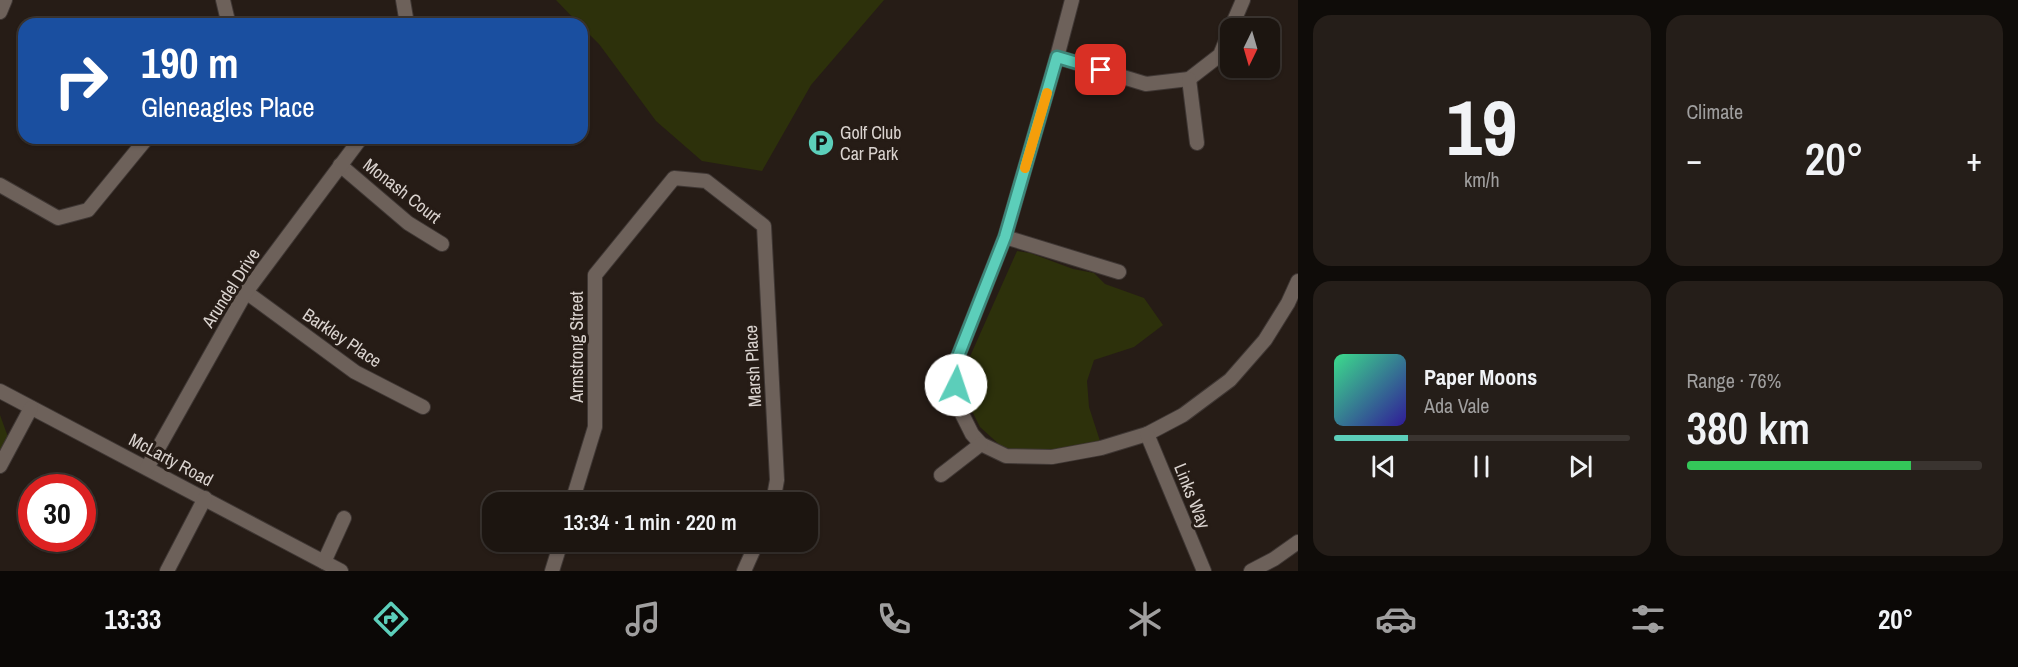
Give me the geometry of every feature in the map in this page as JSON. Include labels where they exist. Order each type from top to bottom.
[{"type":"street","points":[[223,0],[227,18]]},
{"type":"street","points":[[404,0],[406,18]]},
{"type":"street","points":[[1071,0],[1057,57],[1005,237],[955,364],[958,406],[972,434],[981,444],[1006,456],[1052,457],[1101,448],[1147,434],[1183,415],[1230,380],[1265,340],[1288,303],[1298,281]]},
{"type":"street","points":[[1235,18],[1243,0]]},
{"type":"street","points":[[1057,57],[1146,84],[1189,79],[1220,55]]},
{"type":"street","points":[[1189,79],[1197,143]]},
{"type":"street","points":[[0,185],[58,218],[88,210],[142,144]]},
{"type":"street","name":"Arundel Drive","points":[[147,468],[246,292],[357,144]]},
{"type":"street","name":"Monash Court","points":[[340,165],[408,223],[442,244]]},
{"type":"street","name":"Armstrong Street","points":[[576,492],[595,427],[595,275],[674,178],[706,181],[764,226]]},
{"type":"street","name":"Marsh Place","points":[[764,226],[777,480],[774,492]]},
{"type":"street","points":[[1005,237],[1119,272]]},
{"type":"street","name":"Barkley Place","points":[[246,292],[355,372],[423,406]]},
{"type":"street","name":"McLarty Road","points":[[0,391],[341,571]]},
{"type":"street","points":[[0,466],[31,408]]},
{"type":"street","name":"Links Way","points":[[1147,434],[1204,571]]},
{"type":"street","points":[[941,475],[981,444]]},
{"type":"street","points":[[167,571],[205,498]]},
{"type":"street","points":[[324,562],[344,518]]},
{"type":"street","points":[[1251,571],[1274,559],[1298,542]]},
{"type":"street","points":[[552,571],[558,552]]},
{"type":"street","points":[[744,571],[753,552]]},
{"type":"street","points":[[1269,571],[1298,552]]},
{"type":"green space","points":[[556,0],[884,0],[811,85],[762,171],[702,161],[656,121],[599,44],[588,33],[588,18],[573,18]]},
{"type":"green space","points":[[1017,251],[1030,253],[1073,269],[1094,273],[1105,284],[1144,298],[1163,325],[1134,347],[1094,360],[1087,381],[1089,407],[1100,441],[1091,446],[1021,453],[1002,447],[980,427],[966,399],[968,361]]},
{"type":"green space","points":[[0,415],[8,437],[0,451]]},
{"type":"slow traffic","points":[[1025,168],[1047,93]]},
{"type":"place","name":"Golf Club Car Park","points":[[821,143]]},
{"type":"route","points":[[956,385],[955,364],[1005,237],[1057,57],[1101,70]]}]
